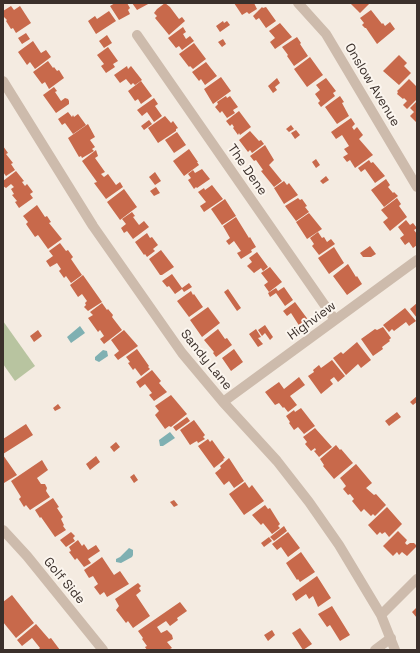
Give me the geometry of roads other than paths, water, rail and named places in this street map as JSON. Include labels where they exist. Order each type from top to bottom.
[{"type":"street","name":"Onslow Avenue","points":[[298,3],[326,34],[417,187]]},
{"type":"street","name":"The Dene","points":[[137,35],[335,320]]},
{"type":"street","name":"Sandy Lane","points":[[3,81],[92,226],[182,353],[223,402],[276,460],[309,502],[339,545],[381,615],[395,650]]},
{"type":"street","name":"Highview","points":[[223,402],[417,260]]},
{"type":"street","name":"Golf Side","points":[[3,530],[32,562],[103,650]]},
{"type":"street","points":[[381,615],[417,579]]},
{"type":"street","points":[[375,650],[391,638]]},
{"type":"water","points":[[80,326],[85,333],[71,343],[67,337]]},
{"type":"water","points":[[103,350],[107,351],[108,356],[99,362],[95,360],[95,357]]},
{"type":"water","points":[[170,432],[175,438],[163,446],[160,446],[159,440]]},
{"type":"water","points":[[129,548],[133,550],[132,557],[121,563],[116,562],[116,559]]}]
